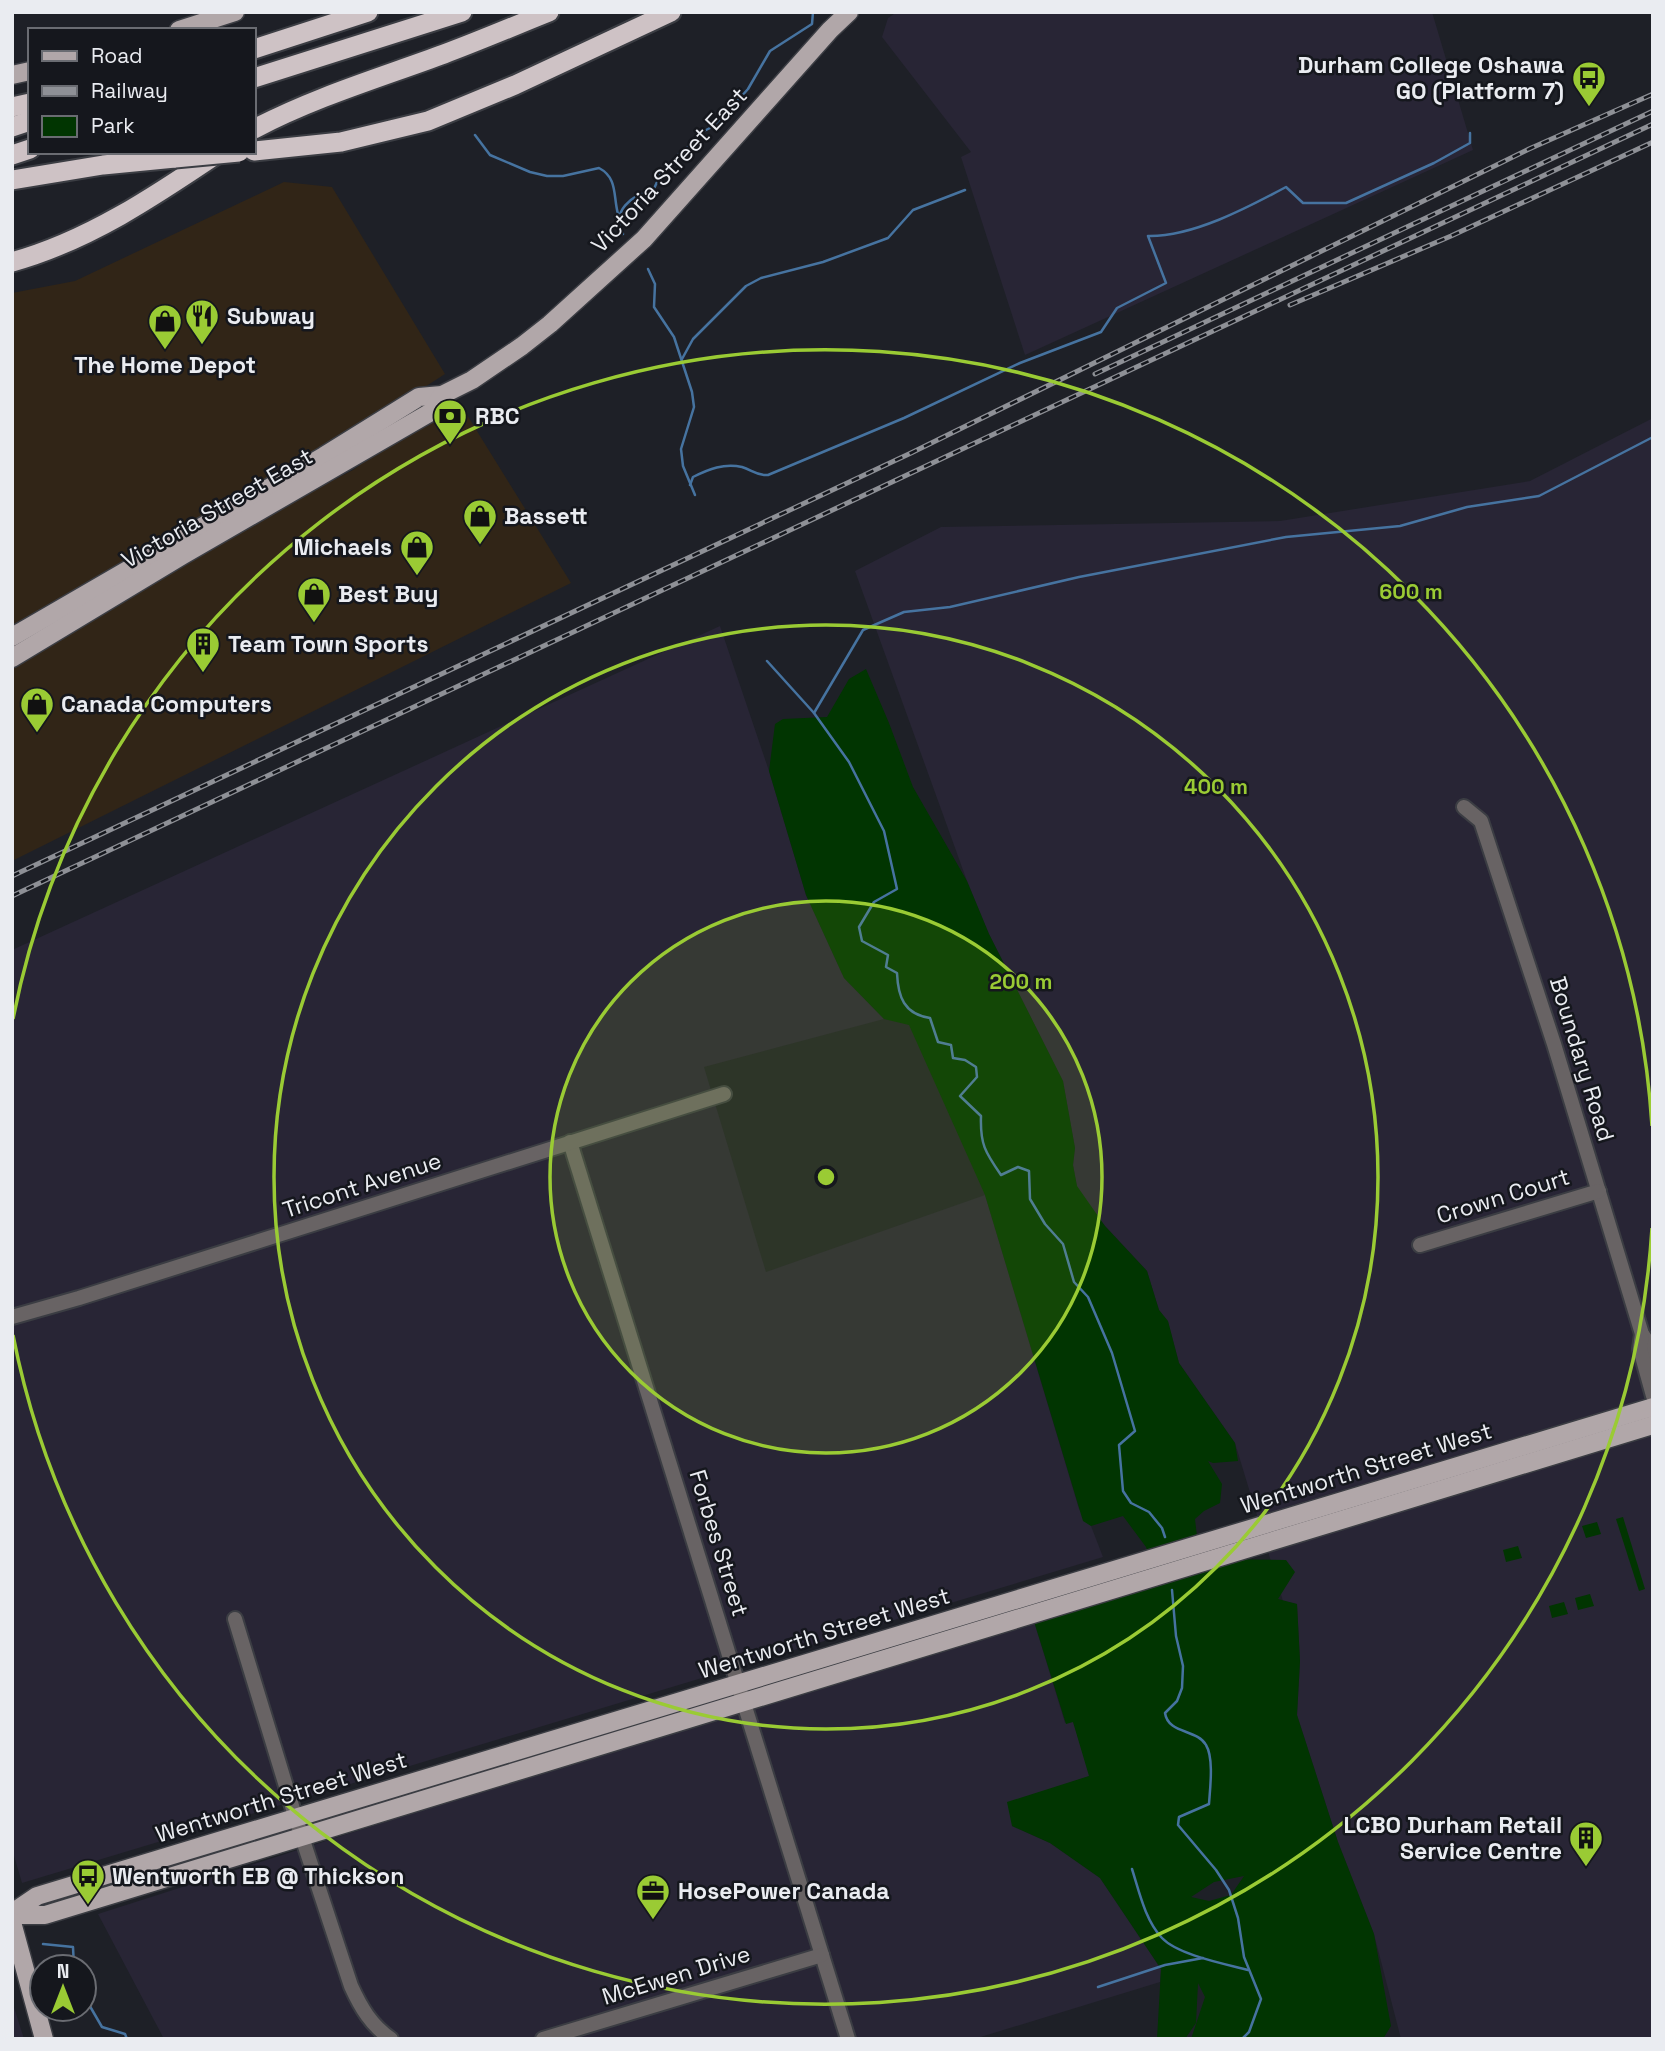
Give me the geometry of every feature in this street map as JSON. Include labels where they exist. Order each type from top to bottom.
[{"type":"highway","points":[[256,77],[462,12]]},
{"type":"highway","points":[[256,128],[296,107],[445,54],[549,12]]},
{"type":"highway","points":[[256,151],[341,142],[428,121],[514,85],[671,12]]},
{"type":"highway","points":[[256,45],[365,13]]},
{"type":"highway","points":[[12,262],[88,233],[157,196],[217,154]]},
{"type":"highway","points":[[12,180],[103,164],[218,154]]},
{"type":"main road","points":[[185,28],[234,12]]},
{"type":"main road","name":"Victoria Street East","points":[[12,637],[324,456],[419,397],[442,395],[472,380],[550,324],[644,239],[849,12]]},
{"type":"main road","name":"Victoria Street East","points":[[12,658],[183,555],[431,412],[442,395]]},
{"type":"main road","name":"Wentworth Street West","points":[[12,1914],[45,1915],[298,1827],[739,1684],[1653,1407]]},
{"type":"main road","name":"Wentworth Street West","points":[[298,1827],[745,1702],[1653,1425]]},
{"type":"main road","points":[[12,1923],[44,2039]]},
{"type":"street","name":"Boundary Road","points":[[1464,807],[1481,821],[1555,1044],[1642,1334],[1653,1356]]},
{"type":"street","name":"Tricont Avenue","points":[[12,1317],[724,1094]]},
{"type":"street","name":"Forbes Street","points":[[570,1143],[848,2039]]},
{"type":"street","name":"Crown Court","points":[[1420,1245],[1599,1191]]},
{"type":"street","name":"Boundary Road","points":[[1642,1334],[1640,1349],[1653,1396]]},
{"type":"street","points":[[235,1619],[298,1827],[351,1986],[360,2006],[376,2028],[391,2039]]},
{"type":"street","name":"McEwen Drive","points":[[543,2039],[822,1955]]},
{"type":"shaded area","points":[[897,12],[1432,12],[1473,150],[1025,355],[961,157],[971,152],[882,37],[888,18]]},
{"type":"shaded area","points":[[284,182],[332,187],[445,374],[378,417],[12,629],[12,293],[75,281]]},
{"type":"shaded area","points":[[459,402],[571,583],[12,861],[12,661],[162,579],[251,522],[353,470],[404,432]]},
{"type":"shaded area","points":[[1653,418],[1653,2039],[1401,2039],[1374,1934],[1338,1842],[1297,1715],[1300,1661],[1297,1604],[1283,1601],[1235,1443],[1179,1363],[1168,1322],[1159,1310],[1147,1271],[1079,1198],[1073,1165],[1075,1148],[1063,1081],[989,934],[967,881],[855,571],[941,527],[1280,521],[1530,481]]},
{"type":"shaded area","points":[[720,626],[769,771],[806,895],[844,978],[884,1019],[704,1067],[766,1272],[985,1195],[1079,1509],[1091,1526],[1103,1557],[22,1883],[12,1849],[12,950]]},
{"type":"shaded area","points":[[1032,1615],[1065,1723],[1073,1721],[1090,1776],[1069,1783],[1012,1826],[1050,1843],[1100,1878],[1161,1969],[1160,1982],[974,2039],[164,2039],[98,1914]]},
{"type":"shaded area","points":[[12,2001],[24,2039],[12,2039]]},
{"type":"green space","points":[[866,669],[913,787],[967,881],[989,934],[1063,1081],[1075,1148],[1073,1165],[1077,1186],[1105,1226],[1147,1271],[1159,1310],[1168,1321],[1179,1363],[1235,1443],[1238,1461],[1208,1461],[1222,1484],[1220,1503],[1195,1519],[1198,1545],[1207,1559],[1286,1560],[1295,1572],[1278,1599],[1297,1604],[1300,1661],[1297,1715],[1338,1842],[1374,1934],[1391,2026],[1383,2039],[1191,2039],[1205,1997],[1198,1983],[1196,2023],[1185,2039],[1157,2039],[1161,1969],[1100,1878],[1050,1843],[1012,1826],[1007,1802],[1089,1776],[1073,1722],[1066,1724],[1032,1615],[1156,1577],[1146,1547],[1123,1516],[1091,1526],[1083,1521],[985,1195],[909,1025],[884,1019],[844,978],[806,895],[769,771],[775,724],[783,719],[827,717],[849,679]],"holes":[[[1244,1876],[1231,1895],[1209,1901],[1191,1897],[1214,1882]]]},
{"type":"green space","points":[[1623,1517],[1645,1589],[1639,1591],[1616,1519]]},
{"type":"green space","points":[[1597,1522],[1601,1534],[1586,1538],[1582,1526]]},
{"type":"green space","points":[[1518,1546],[1522,1558],[1506,1562],[1503,1550]]},
{"type":"green space","points":[[1590,1594],[1594,1606],[1578,1610],[1575,1598]]},
{"type":"green space","points":[[1564,1602],[1568,1614],[1552,1618],[1549,1606]]},
{"type":"waterway","points":[[623,234],[619,218],[625,205],[638,196],[653,191],[661,173],[692,144],[698,134],[716,125],[748,89],[770,51],[812,24],[813,12]]},
{"type":"waterway","points":[[690,485],[693,477],[723,466],[742,467],[768,475],[904,418],[1020,363],[1101,332],[1117,308],[1166,283],[1148,236],[1183,232],[1201,226],[1237,212],[1286,187],[1303,203],[1346,203],[1434,163],[1470,143],[1470,133]]},
{"type":"waterway","points":[[475,135],[490,155],[530,172],[563,176],[599,168],[612,182],[618,214]]},
{"type":"waterway","points":[[682,359],[693,339],[746,286],[761,278],[823,262],[888,238],[913,210],[965,190]]},
{"type":"waterway","points":[[648,269],[655,284],[654,307],[674,337],[692,392],[694,407],[681,449],[683,466],[695,495]]},
{"type":"waterway","points":[[814,713],[863,630],[904,612],[950,607],[1079,577],[1286,537],[1400,526],[1467,507],[1539,496],[1653,437]]},
{"type":"waterway","points":[[767,661],[814,713],[849,762],[884,831],[897,889],[874,902],[859,927],[862,941],[888,955],[886,967],[897,973],[904,1003],[914,1013],[930,1018],[938,1042],[951,1045],[953,1058],[965,1060],[976,1067],[977,1077],[960,1096],[981,1116],[981,1134],[985,1147],[1001,1175],[1018,1167],[1029,1171],[1030,1199],[1045,1224],[1063,1244],[1074,1282],[1088,1297],[1112,1353],[1135,1431],[1119,1445],[1123,1491],[1131,1503],[1149,1512],[1162,1528],[1165,1537]]},
{"type":"waterway","points":[[1172,1590],[1176,1636],[1183,1666],[1182,1688],[1177,1701],[1165,1713],[1171,1725],[1202,1740],[1211,1765],[1209,1804],[1179,1817],[1178,1825],[1216,1870],[1229,1890],[1238,1918],[1244,1957],[1261,1999],[1249,2032],[1242,2039]]},
{"type":"waterway","points":[[1132,1869],[1147,1914],[1162,1938],[1190,1954],[1248,1970]]},
{"type":"waterway","points":[[43,1944],[73,1947],[73,1953]]},
{"type":"waterway","points":[[1098,1987],[1165,1965],[1203,1958]]},
{"type":"waterway","points":[[98,2020],[102,2027],[125,2034],[127,2039]]},
{"type":"railway","points":[[12,876],[911,453],[1529,149],[1653,94]]},
{"type":"railway","points":[[1095,374],[1653,111]]},
{"type":"railway","points":[[12,896],[1653,124]]},
{"type":"railway","points":[[1290,305],[1451,236],[1653,142]]},
{"type":"place","name":"Durham College Oshawa GO (Platform 7)","points":[[1589,108]]},
{"type":"place","name":"Subway","points":[[202,346]]},
{"type":"place","name":"The Home Depot","points":[[165,351]]},
{"type":"place","name":"RBC","points":[[450,446]]},
{"type":"place","name":"Bassett","points":[[480,546]]},
{"type":"place","name":"Michaels","points":[[417,577]]},
{"type":"place","name":"Best Buy","points":[[314,624]]},
{"type":"place","name":"Team Town Sports","points":[[203,674]]},
{"type":"place","name":"Canada Computers","points":[[37,734]]},
{"type":"place","name":"LCBO Durham Retail Service Centre","points":[[1586,1868]]},
{"type":"place","name":"Wentworth EB @ Thickson","points":[[88,1906]]},
{"type":"place","name":"HosePower Canada","points":[[653,1921]]}]
